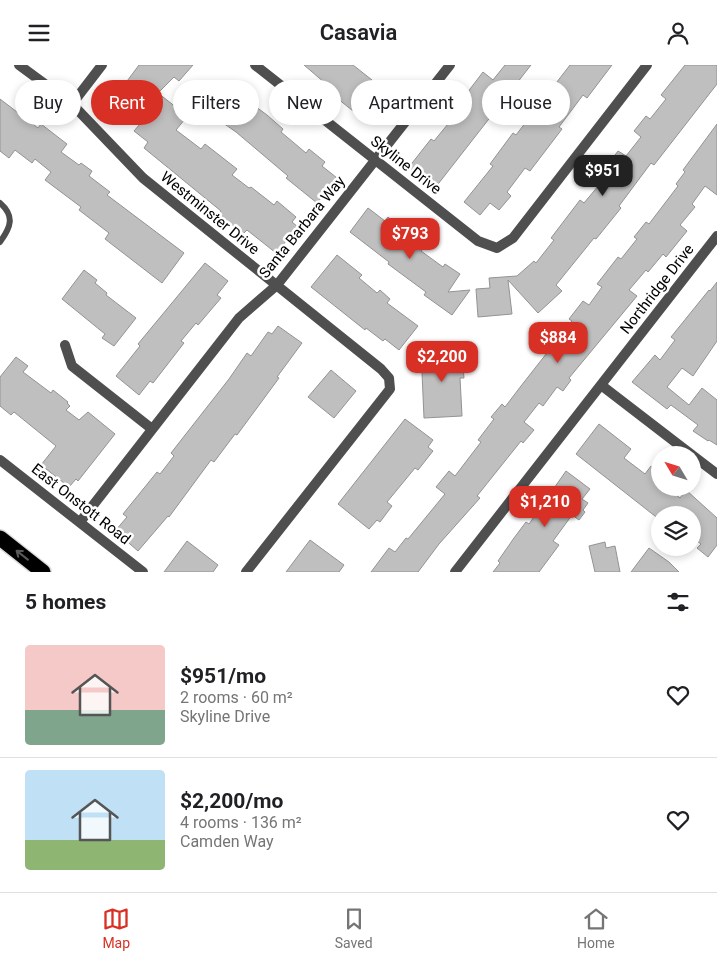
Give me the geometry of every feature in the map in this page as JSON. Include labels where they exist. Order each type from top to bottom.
[{"type":"highway","points":[[0,538],[43,572]]},
{"type":"street","name":"Westminster Drive","points":[[19,65],[39,80]]},
{"type":"street","points":[[81,92],[102,65]]},
{"type":"street","name":"Skyline Drive","points":[[256,65],[478,241],[497,248],[513,238],[647,65]]},
{"type":"street","name":"Santa Barbara Way","points":[[80,522],[239,318],[277,285],[450,65]]},
{"type":"street","name":"Westminster Drive","points":[[81,113],[143,178],[381,369],[389,378],[390,389],[246,572]]},
{"type":"street","name":"Northridge Drive","points":[[455,572],[717,236]]},
{"type":"street","points":[[65,345],[72,366],[152,429]]},
{"type":"street","points":[[601,385],[680,446]]},
{"type":"street","name":"East Onstott Road","points":[[0,460],[143,572]]},
{"type":"street","points":[[701,462],[717,474]]},
{"type":"lane","points":[[0,203],[8,210],[11,219],[6,234],[0,242]]},
{"type":"building","points":[[139,65],[193,65],[180,80],[174,77],[163,88],[163,80],[128,80]]},
{"type":"building","points":[[304,65],[353,65],[372,80],[351,80],[351,109],[341,101],[341,80],[322,80]]},
{"type":"building","points":[[505,65],[531,65],[519,80],[493,80]]},
{"type":"building","points":[[570,65],[612,65],[587,98],[583,95],[570,112],[570,80],[558,80]]},
{"type":"building","points":[[685,65],[717,65],[717,84],[654,165],[651,163],[619,206],[621,208],[556,285],[562,291],[538,313],[508,280],[512,314],[478,317],[476,289],[490,288],[489,278],[517,276],[534,261],[536,263],[554,240],[551,238],[580,200],[584,203],[599,185],[610,168],[607,166],[618,151],[626,156],[641,137],[634,131],[646,116],[650,119],[666,99],[661,95]]},
{"type":"building","points":[[483,72],[493,80],[482,80],[482,125],[484,125],[435,188],[409,167],[431,139],[434,141],[447,125],[472,125],[472,86]]},
{"type":"building","points":[[163,97],[173,105],[173,125],[180,125],[176,130],[201,149],[205,144],[237,169],[232,175],[274,205],[277,201],[296,217],[292,222],[298,227],[276,253],[247,230],[243,234],[219,214],[221,211],[144,148],[148,142],[134,131],[139,125],[163,125]]},
{"type":"building","points":[[0,99],[15,110],[15,125],[34,125],[38,128],[42,125],[67,144],[61,152],[79,165],[81,163],[92,171],[89,176],[110,192],[107,195],[184,253],[162,283],[105,239],[109,233],[79,210],[81,207],[45,180],[51,172],[35,159],[32,163],[15,150],[9,158],[0,151]]},
{"type":"building","points":[[259,109],[269,117],[269,125],[278,125],[283,129],[281,132],[306,153],[309,149],[325,162],[322,166],[337,178],[317,203],[286,178],[288,176],[226,125],[259,125]]},
{"type":"building","points":[[717,124],[717,195],[705,186],[692,204],[695,207],[680,225],[687,231],[666,257],[663,254],[629,290],[637,296],[569,378],[571,380],[563,391],[557,387],[543,406],[539,403],[524,422],[534,430],[523,443],[521,441],[477,496],[480,498],[439,544],[418,572],[371,572],[389,548],[395,552],[406,538],[408,539],[445,494],[436,487],[449,471],[455,476],[481,442],[478,440],[494,419],[491,417],[502,404],[505,407],[572,321],[569,319],[583,301],[589,305],[602,287],[597,284],[618,257],[621,259],[637,239],[634,237],[646,222],[649,224],[678,186],[676,184],[685,172],[683,170]]},
{"type":"building","points":[[524,125],[560,125],[559,127],[562,129],[530,171],[525,168],[507,192],[511,196],[499,210],[490,203],[480,215],[464,202],[493,166],[490,164],[513,133],[516,135]]},
{"type":"building","points":[[368,208],[385,221],[388,217],[424,247],[421,251],[443,267],[445,264],[460,274],[448,292],[470,290],[452,315],[424,295],[426,292],[388,264],[389,262],[350,232]]},
{"type":"building","points":[[337,255],[362,275],[359,278],[377,293],[380,290],[390,299],[387,303],[418,326],[399,350],[385,339],[383,341],[366,328],[365,330],[311,287]]},
{"type":"building","points":[[205,263],[228,281],[217,295],[221,298],[198,325],[196,323],[181,341],[184,343],[153,383],[150,381],[139,395],[116,376],[140,346],[138,344]]},
{"type":"building","points":[[84,270],[97,280],[95,283],[107,293],[106,295],[136,318],[114,346],[102,338],[105,334],[62,299]]},
{"type":"building","points":[[717,282],[717,341],[693,376],[682,368],[667,387],[689,405],[702,388],[717,400],[717,445],[693,431],[698,425],[671,405],[667,409],[632,382],[655,355],[660,360],[675,340],[671,337]]},
{"type":"building","points":[[278,326],[302,343],[237,435],[235,434],[214,462],[211,460],[169,517],[138,551],[115,531],[127,517],[123,514],[157,472],[160,474],[174,456],[171,453],[247,353],[251,356],[268,332],[272,334]]},
{"type":"building","points":[[455,347],[456,355],[462,354],[464,378],[460,378],[462,416],[424,418],[421,350]]},
{"type":"building","points":[[16,357],[28,366],[23,372],[51,393],[53,390],[68,402],[70,406],[66,410],[79,420],[88,412],[115,434],[78,481],[76,479],[69,487],[41,465],[56,446],[14,412],[11,415],[0,406],[0,377]]},
{"type":"building","points":[[331,370],[356,391],[334,418],[308,397]]},
{"type":"building","points":[[405,419],[433,440],[428,447],[433,451],[418,470],[415,468],[387,502],[392,506],[380,522],[377,520],[369,529],[338,504]]},
{"type":"building","points":[[599,424],[631,449],[624,458],[645,474],[651,466],[651,496],[678,496],[680,498],[682,496],[693,496],[717,518],[717,545],[708,557],[701,551],[701,506],[651,506],[651,513],[576,454]]},
{"type":"building","points":[[566,471],[590,489],[582,499],[588,503],[583,510],[585,512],[579,520],[572,515],[553,541],[559,545],[539,572],[493,572],[500,563],[498,561],[514,538],[526,522],[529,524]]},
{"type":"building","points":[[310,540],[344,565],[339,572],[286,572]]},
{"type":"building","points":[[187,541],[218,565],[213,572],[164,572]]},
{"type":"building","points":[[605,542],[606,548],[615,546],[620,572],[595,572],[589,546]]},
{"type":"building","points":[[649,548],[651,549],[651,556],[660,556],[679,572],[631,572]]}]
